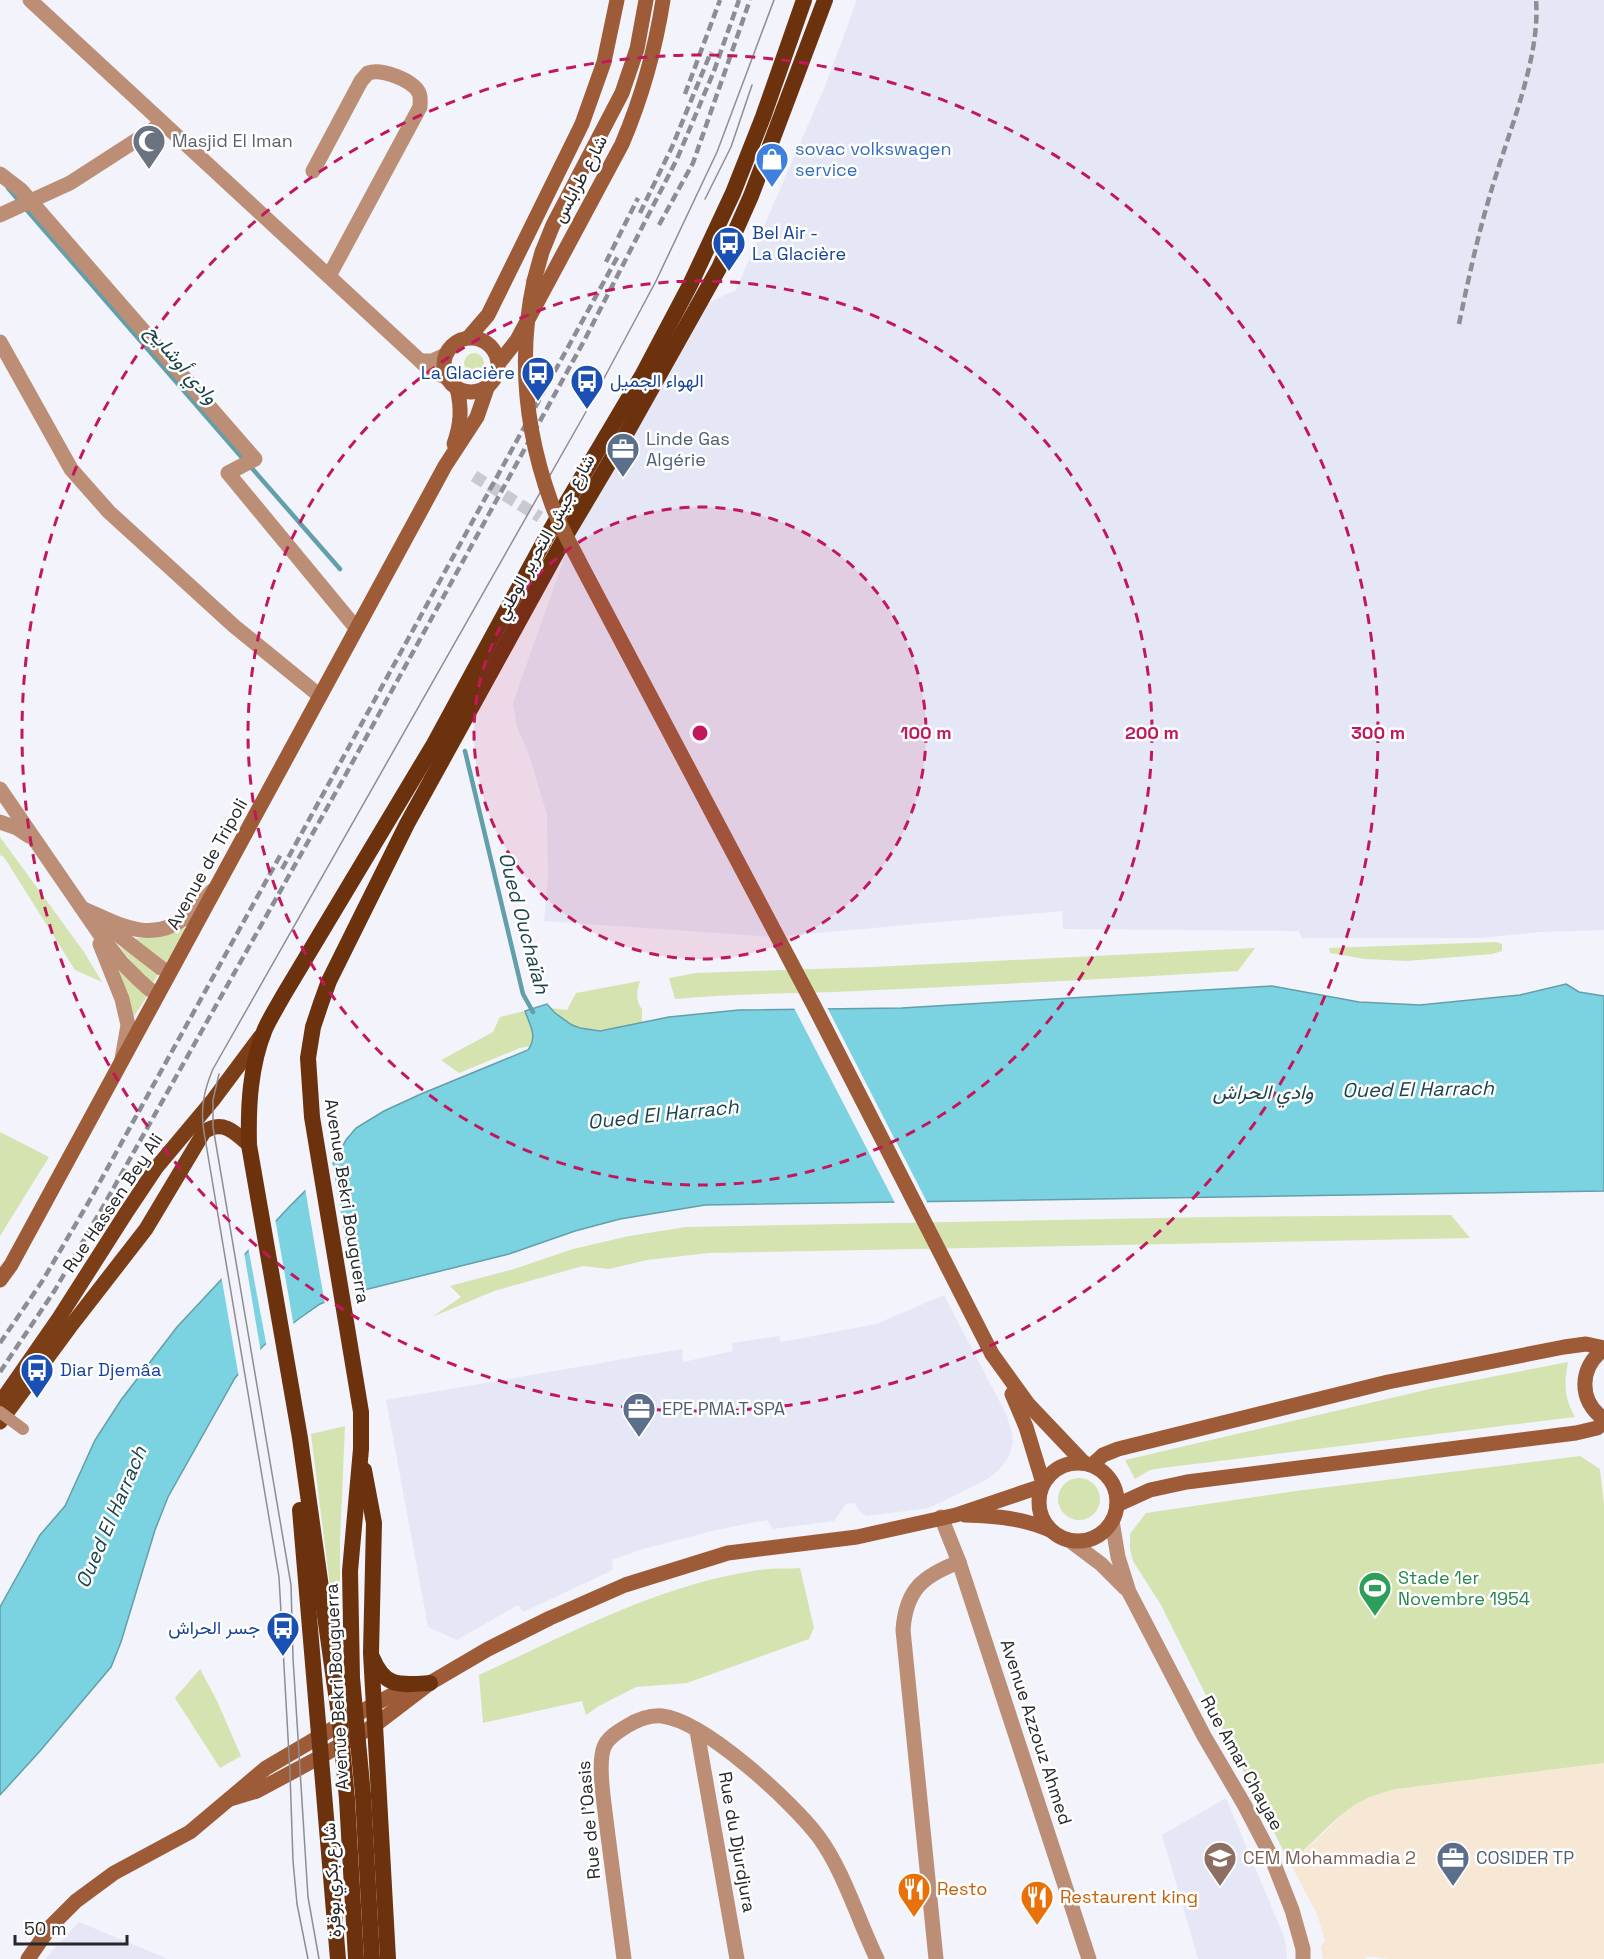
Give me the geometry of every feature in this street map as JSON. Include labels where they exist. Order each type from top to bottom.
[{"type":"highway","name":"شارع جيش التحرير الوطني","points":[[249,1145],[250,1087],[255,1060],[265,1030],[301,963],[434,744],[552,526],[643,374],[690,285],[733,193],[764,117],[804,0]]},
{"type":"highway","name":"شارع جيش التحرير الوطني","points":[[308,1058],[313,1027],[329,981],[407,824],[568,532],[719,268],[751,196],[825,0]]},
{"type":"highway","name":"Avenue Bekri Bouguerra","points":[[308,1058],[312,1117],[362,1412],[350,1571],[355,1797],[372,1959]]},
{"type":"highway","name":"Avenue Bekri Bouguerra","points":[[249,1145],[300,1438],[339,1714],[355,1797]]},
{"type":"highway","points":[[300,1438],[300,1508],[307,1604],[323,1735],[320,1757],[338,1959]]},
{"type":"highway","points":[[361,1449],[374,1523],[371,1653],[388,1959]]},
{"type":"highway","points":[[371,1653],[377,1668],[388,1681],[400,1684],[429,1683]]},
{"type":"highway","points":[[323,1735],[338,1739],[367,1725],[375,1725]]},
{"type":"highway","name":"شارع بكري بوقرة","points":[[355,1797],[356,1959]]},
{"type":"main road","name":"شارع طرابلس","points":[[469,337],[488,315],[582,124],[604,62],[616,0]]},
{"type":"main road","points":[[646,0],[637,49],[622,93],[553,225],[534,281],[526,326],[525,386],[535,446],[551,503],[580,564],[823,1023],[992,1354],[1026,1428],[1043,1485]]},
{"type":"main road","name":"شارع طرابلس","points":[[499,363],[517,340],[622,144],[649,71],[663,0]]},
{"type":"main road","points":[[469,337],[486,341],[497,354],[499,363],[496,377],[486,388],[472,393],[452,383],[444,371],[445,355],[454,343],[469,337]]},
{"type":"main road","name":"Avenue de Tripoli","points":[[445,466],[461,421],[462,411],[452,383]]},
{"type":"main road","name":"Avenue de Tripoli","points":[[0,1280],[11,1265],[445,466],[477,417],[486,388]]},
{"type":"main road","name":"Rue Hassen Bey Ali","points":[[0,1403],[59,1318],[156,1168],[220,1092],[265,1030]]},
{"type":"main road","name":"Rue Hassen Bey Ali","points":[[0,1422],[146,1229],[204,1132],[213,1127],[224,1127],[234,1131],[249,1145]]},
{"type":"main road","points":[[1054,1532],[1040,1511],[1039,1494],[1047,1477],[1068,1464],[1088,1464],[1118,1449],[1388,1382],[1564,1347],[1586,1344],[1604,1348]]},
{"type":"main road","points":[[1117,1505],[1150,1490],[1187,1482],[1576,1433],[1597,1428],[1604,1420],[1587,1398],[1584,1379],[1591,1361],[1604,1348]]},
{"type":"main road","points":[[949,1516],[1007,1517],[1039,1525],[1069,1540],[1086,1540],[1101,1533],[1112,1521],[1117,1505],[1114,1489],[1106,1474],[1088,1464],[1028,1404],[992,1354]]},
{"type":"main road","points":[[230,1799],[257,1791],[320,1757],[375,1725],[429,1683],[498,1644],[625,1585],[728,1553],[857,1537],[949,1516],[1043,1485]]},
{"type":"main road","points":[[28,1959],[51,1926],[76,1901],[114,1873],[190,1832],[230,1799],[251,1778],[373,1705],[411,1687],[429,1683]]},
{"type":"street","points":[[30,0],[429,369],[452,383]]},
{"type":"street","points":[[313,171],[368,72],[374,70],[385,72],[414,86],[420,99],[420,107],[329,276]]},
{"type":"street","points":[[0,215],[70,183],[163,123]]},
{"type":"street","points":[[0,174],[21,190],[255,459],[228,473],[356,628]]},
{"type":"street","points":[[0,342],[71,469],[109,512],[234,626],[320,696]]},
{"type":"street","points":[[421,361],[432,361],[445,355]]},
{"type":"street","points":[[2,794],[122,963],[148,989],[158,994]]},
{"type":"street","points":[[0,822],[17,828],[35,840]]},
{"type":"street","points":[[84,909],[130,930],[155,931],[170,927],[186,917],[216,887]]},
{"type":"street","points":[[84,909],[161,968],[170,972]]},
{"type":"street","points":[[84,909],[122,999],[128,1025],[122,1060]]},
{"type":"street","points":[[0,1412],[23,1429]]},
{"type":"street","name":"Avenue Azzouz Ahmed","points":[[949,1516],[959,1562],[1089,1959]]},
{"type":"street","name":"Rue Amar Chayae","points":[[1112,1521],[1118,1557],[1129,1592],[1204,1736],[1270,1854],[1292,1910],[1304,1959]]},
{"type":"street","name":"Rue Amar Chayae","points":[[1069,1540],[1101,1564],[1129,1592]]},
{"type":"street","points":[[936,1959],[903,1630],[908,1604],[923,1579],[959,1562]]},
{"type":"street","name":"Rue de l'Oasis","points":[[624,1959],[603,1790],[603,1750],[606,1743],[618,1731],[634,1722],[661,1716],[671,1718],[712,1740],[759,1775],[782,1796],[819,1838],[833,1860],[877,1959]]},
{"type":"street","name":"Rue du Djurdjura","points":[[697,1731],[737,1959]]},
{"type":"street","points":[[1080,1959],[1084,1940]]},
{"type":"shaded area","points":[[857,0],[1604,0],[1604,930],[1541,932],[1480,938],[1302,938],[1299,931],[1063,929],[1062,911],[773,937],[544,921],[548,878],[547,814],[528,752],[517,727],[513,703],[572,536],[695,309],[736,290],[825,86]]},
{"type":"shaded area","points":[[944,1295],[1007,1416],[1012,1433],[1013,1444],[1008,1458],[999,1470],[986,1480],[929,1508],[867,1516],[859,1511],[855,1503],[846,1504],[834,1521],[773,1529],[767,1520],[716,1530],[643,1549],[612,1560],[613,1570],[523,1612],[518,1605],[457,1640],[428,1627],[386,1400],[682,1349],[683,1362],[733,1351],[732,1343],[779,1336],[781,1342],[876,1324]]},
{"type":"shaded area","name":"COSIDER TP","points":[[1604,1763],[1604,1959],[1389,1959],[1366,1956],[1365,1959],[1323,1959],[1321,1947],[1325,1940],[1317,1914],[1284,1852],[1296,1859],[1345,1812],[1377,1794],[1396,1789]]},
{"type":"shaded area","name":"CEM Mohammadia 2","points":[[1226,1798],[1285,1939],[1287,1959],[1198,1959],[1162,1835]]},
{"type":"shaded area","points":[[79,1922],[168,1959],[45,1959]]},
{"type":"green space","points":[[474,353],[481,356],[484,363],[481,370],[474,373],[467,370],[464,363],[467,356]]},
{"type":"green space","points":[[0,837],[84,952],[102,982],[75,970],[4,857],[0,855]]},
{"type":"green space","points":[[186,928],[166,963],[135,939]]},
{"type":"green space","points":[[1496,942],[1502,944],[1502,951],[1492,954],[1407,961],[1365,959],[1330,953],[1329,948]]},
{"type":"green space","points":[[119,946],[161,970],[151,986]]},
{"type":"green space","points":[[1255,948],[1238,971],[1048,982],[675,999],[669,978],[696,973],[874,967]]},
{"type":"green space","points":[[112,959],[148,995],[131,1021]]},
{"type":"green space","points":[[640,981],[637,995],[642,1009],[642,1023],[593,1030],[570,1024],[560,1018],[551,1008],[567,1010],[576,993]]},
{"type":"green space","points":[[525,1011],[534,1036],[531,1046],[520,1048],[459,1073],[441,1060],[493,1032],[500,1017]]},
{"type":"green space","points":[[0,1132],[49,1157],[0,1236]]},
{"type":"green space","points":[[1451,1215],[1470,1238],[709,1253],[647,1260],[609,1269],[583,1266],[494,1291],[432,1317],[461,1297],[450,1286],[514,1269],[573,1249],[629,1236],[686,1227]]},
{"type":"green space","points":[[1568,1362],[1566,1391],[1575,1417],[1162,1468],[1150,1470],[1135,1479],[1125,1460],[1434,1388]]},
{"type":"green space","points":[[345,1426],[340,1541],[340,1666],[311,1434]]},
{"type":"green space","name":"Stade 1er Novembre 1954","points":[[1580,1456],[1600,1469],[1604,1505],[1604,1763],[1386,1791],[1352,1807],[1335,1820],[1295,1859],[1284,1852],[1161,1605],[1133,1561],[1130,1534],[1146,1513],[1296,1491]]},
{"type":"green space","points":[[1079,1478],[1087,1479],[1094,1484],[1099,1491],[1099,1507],[1094,1514],[1087,1519],[1079,1520],[1071,1519],[1064,1514],[1059,1507],[1058,1499],[1059,1491],[1064,1484],[1071,1479]]},
{"type":"green space","points":[[800,1568],[814,1628],[809,1639],[687,1683],[636,1687],[586,1715],[582,1701],[483,1723],[479,1675],[616,1612],[686,1587],[759,1570]]},
{"type":"green space","points":[[200,1669],[241,1756],[220,1768],[175,1698]]},
{"type":"water","name":"وادي الحراش","points":[[1566,984],[1579,992],[1604,996],[1604,1191],[705,1205],[620,1219],[575,1231],[509,1254],[344,1295],[320,1304],[263,1346],[235,1378],[168,1497],[155,1530],[121,1642],[111,1667],[0,1795],[0,1607],[40,1535],[65,1506],[95,1440],[121,1400],[177,1327],[334,1162],[346,1140],[356,1128],[384,1111],[421,1094],[528,1050],[533,1035],[525,1011],[547,1004],[572,1025],[600,1031],[669,1017],[739,1010],[902,1008],[1272,986],[1359,1002],[1420,1005],[1520,995]]},
{"type":"pier","points":[[793,1006],[827,1007],[928,1204],[896,1205]]},
{"type":"pier","points":[[332,1161],[355,1295],[325,1305],[305,1188]]},
{"type":"pier","points":[[275,1218],[294,1327],[267,1348],[248,1247]]},
{"type":"pier","points":[[244,1252],[261,1353],[239,1378],[221,1275]]},
{"type":"waterway","name":"وادي أوشايح","points":[[8,188],[20,202]]},
{"type":"waterway","name":"وادي أوشايح","points":[[25,208],[244,460]]},
{"type":"waterway","name":"وادي أوشايح","points":[[250,466],[340,569]]},
{"type":"waterway","name":"Oued Ouchaïah","points":[[465,751],[523,994],[533,1012]]},
{"type":"tunnel","points":[[474,476],[540,517]]},
{"type":"tram line","points":[[308,1959],[297,1904],[293,1861],[279,1577],[204,1132],[202,1115],[205,1092],[213,1069],[587,410],[656,281],[717,152],[774,0]]},
{"type":"tram line","points":[[705,199],[731,147],[752,85]]},
{"type":"tram line","points":[[219,1074],[213,1100],[213,1127],[291,1585],[293,1658],[308,1897],[319,1959]]},
{"type":"railway","points":[[685,94],[720,0]]},
{"type":"railway","points":[[0,1372],[55,1290],[104,1205],[346,774],[584,341],[677,159],[714,71],[739,0]]},
{"type":"railway","points":[[659,225],[693,163],[750,0]]},
{"type":"railway","points":[[1459,324],[1485,211],[1528,73],[1536,23],[1536,0]]},
{"type":"railway","points":[[640,213],[672,147],[711,52]]},
{"type":"railway","points":[[606,262],[638,198]]},
{"type":"railway","points":[[282,869],[618,256]]},
{"type":"railway","points":[[0,1343],[43,1280],[91,1198],[281,854]]},
{"type":"place","name":"Masjid El Iman","points":[[149,170]]},
{"type":"place","name":"sovac volkswagen service","points":[[772,188]]},
{"type":"place","name":"Bel Air - La Glacière","points":[[729,272]]},
{"type":"place","name":"La Glacière","points":[[538,402]]},
{"type":"place","name":"الهواء الجميل","points":[[587,410]]},
{"type":"place","name":"Linde Gas Algérie","points":[[623,478]]},
{"type":"place","name":"Diar Djemâa","points":[[37,1399]]},
{"type":"place","name":"EPE PMA.T SPA","points":[[639,1438]]},
{"type":"place","name":"Stade 1er Novembre 1954","points":[[1375,1617]]},
{"type":"place","name":"جسر الحراش","points":[[283,1657]]},
{"type":"place","name":"CEM Mohammadia 2","points":[[1220,1887]]},
{"type":"place","name":"COSIDER TP","points":[[1453,1887]]},
{"type":"place","name":"Resto","points":[[914,1918]]},
{"type":"place","name":"Restaurent king","points":[[1037,1926]]},
{"type":"water label","name":"Oued El Harrach","points":[[1418,1089]]},
{"type":"water label","name":"Oued El Harrach","points":[[663,1114]]},
{"type":"water label","name":"Oued El Harrach","points":[[111,1517]]}]
